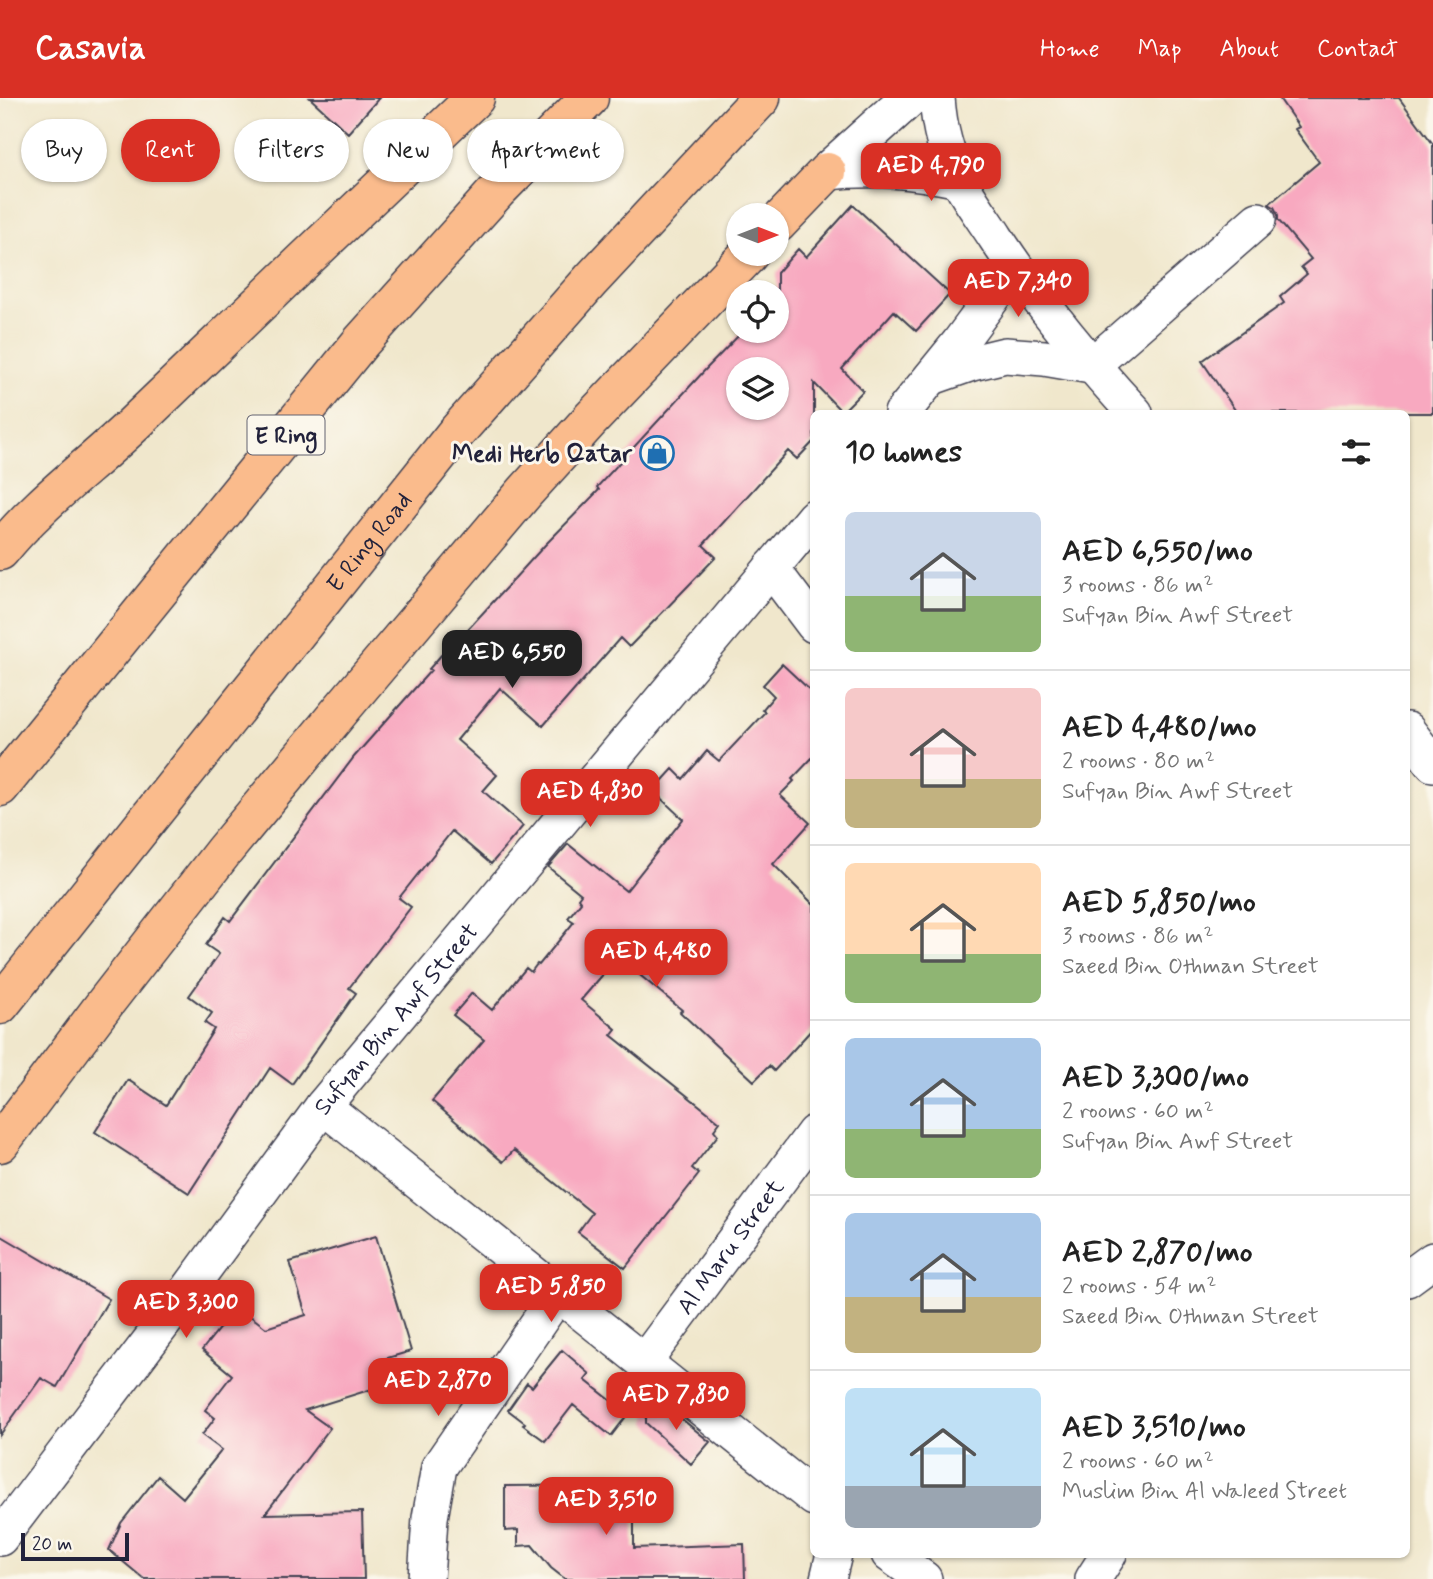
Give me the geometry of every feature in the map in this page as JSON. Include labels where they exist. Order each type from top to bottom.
[{"type":"highway","points":[[2,547],[475,98]]},
{"type":"highway","name":"E Ring","points":[[0,787],[362,342],[497,191],[589,98]]},
{"type":"highway","name":"E Ring Road","points":[[0,1005],[455,434],[591,280],[761,98]]},
{"type":"highway","points":[[789,212],[827,172]]},
{"type":"highway","points":[[0,1143],[223,852],[444,587],[524,492],[738,266]]},
{"type":"street","points":[[827,172],[909,98]]},
{"type":"street","points":[[937,98],[940,128],[959,180],[1047,311],[1091,366],[1132,410]]},
{"type":"street","points":[[827,172],[893,169],[959,180]]},
{"type":"street","points":[[1091,366],[1258,220]]},
{"type":"street","points":[[904,410],[1002,285],[1011,261]]},
{"type":"street","points":[[932,377],[1005,355],[1091,366]]},
{"type":"street","name":"Sufyan Bin Awf Street","points":[[0,1538],[178,1304],[323,1106],[810,522]]},
{"type":"street","points":[[771,568],[810,620]]},
{"type":"street","points":[[1410,734],[1433,764]]},
{"type":"street","points":[[323,1106],[810,1495]]},
{"type":"street","name":"Al Maru Street","points":[[644,1362],[807,1156]]},
{"type":"street","points":[[1410,1277],[1433,1259]]},
{"type":"street","points":[[426,1579],[430,1518],[439,1467],[558,1294]]},
{"type":"street","points":[[828,1579],[833,1558]]},
{"type":"street","points":[[895,1558],[924,1579]]},
{"type":"street","points":[[1093,1579],[1106,1558]]},
{"type":"building","points":[[310,98],[379,98],[349,132],[349,119],[333,119]]},
{"type":"building","points":[[1279,98],[1399,98],[1433,144],[1433,413],[1410,413],[1410,410],[1235,410],[1202,361],[1284,303],[1280,297],[1307,274],[1301,267],[1311,259],[1278,220],[1274,207],[1269,204],[1319,162],[1295,129],[1299,127]]},
{"type":"building","points":[[853,205],[950,294],[916,331],[894,311],[842,369],[863,391],[844,410],[840,410],[814,383],[814,410],[810,410],[810,445],[797,459],[788,451],[703,545],[716,557],[629,647],[620,638],[543,726],[500,688],[457,740],[497,775],[483,791],[523,826],[491,864],[452,831],[399,898],[411,907],[349,988],[356,993],[292,1084],[270,1068],[189,1193],[95,1132],[128,1080],[166,1105],[214,1029],[205,1023],[212,1013],[189,996],[219,954],[206,945],[225,917],[230,921],[354,757],[457,637],[459,639],[599,490],[597,487],[731,343],[789,343],[789,280],[777,280],[777,273],[783,266],[789,266],[789,259],[798,249],[806,257]]},
{"type":"building","points":[[782,664],[810,690],[810,760],[780,795],[810,823],[773,864],[810,901],[810,1031],[774,1071],[769,1066],[754,1081],[680,1012],[682,1010],[618,957],[581,1000],[616,1029],[611,1035],[720,1122],[714,1130],[718,1135],[692,1168],[699,1174],[625,1268],[578,1232],[592,1213],[514,1150],[503,1162],[432,1101],[484,1040],[453,1015],[472,993],[492,1010],[526,968],[531,972],[539,965],[574,922],[568,918],[581,902],[578,898],[581,894],[548,867],[568,844],[626,891],[683,819],[653,791],[673,769],[683,779],[707,751],[719,761],[765,712],[762,710],[774,696],[763,685]]},
{"type":"building","points":[[0,1235],[109,1299],[57,1387],[41,1378],[0,1435]]},
{"type":"building","points":[[376,1236],[411,1351],[381,1360],[388,1384],[305,1410],[330,1428],[265,1514],[362,1512],[364,1579],[144,1579],[109,1550],[121,1523],[158,1476],[183,1498],[222,1450],[202,1435],[215,1418],[205,1410],[232,1375],[202,1350],[237,1306],[266,1328],[306,1315],[290,1262]]},
{"type":"building","points":[[562,1350],[590,1374],[585,1380],[628,1414],[611,1436],[573,1405],[545,1441],[508,1410],[527,1383],[532,1387]]},
{"type":"building","points":[[657,1399],[710,1442],[691,1464],[646,1423],[646,1412]]},
{"type":"building","points":[[634,1485],[634,1548],[744,1544],[745,1579],[565,1579],[551,1568],[532,1545],[518,1546],[518,1530],[505,1531],[505,1486]]},
{"type":"place","name":"Medi Herb Qatar","points":[[657,453]]}]
